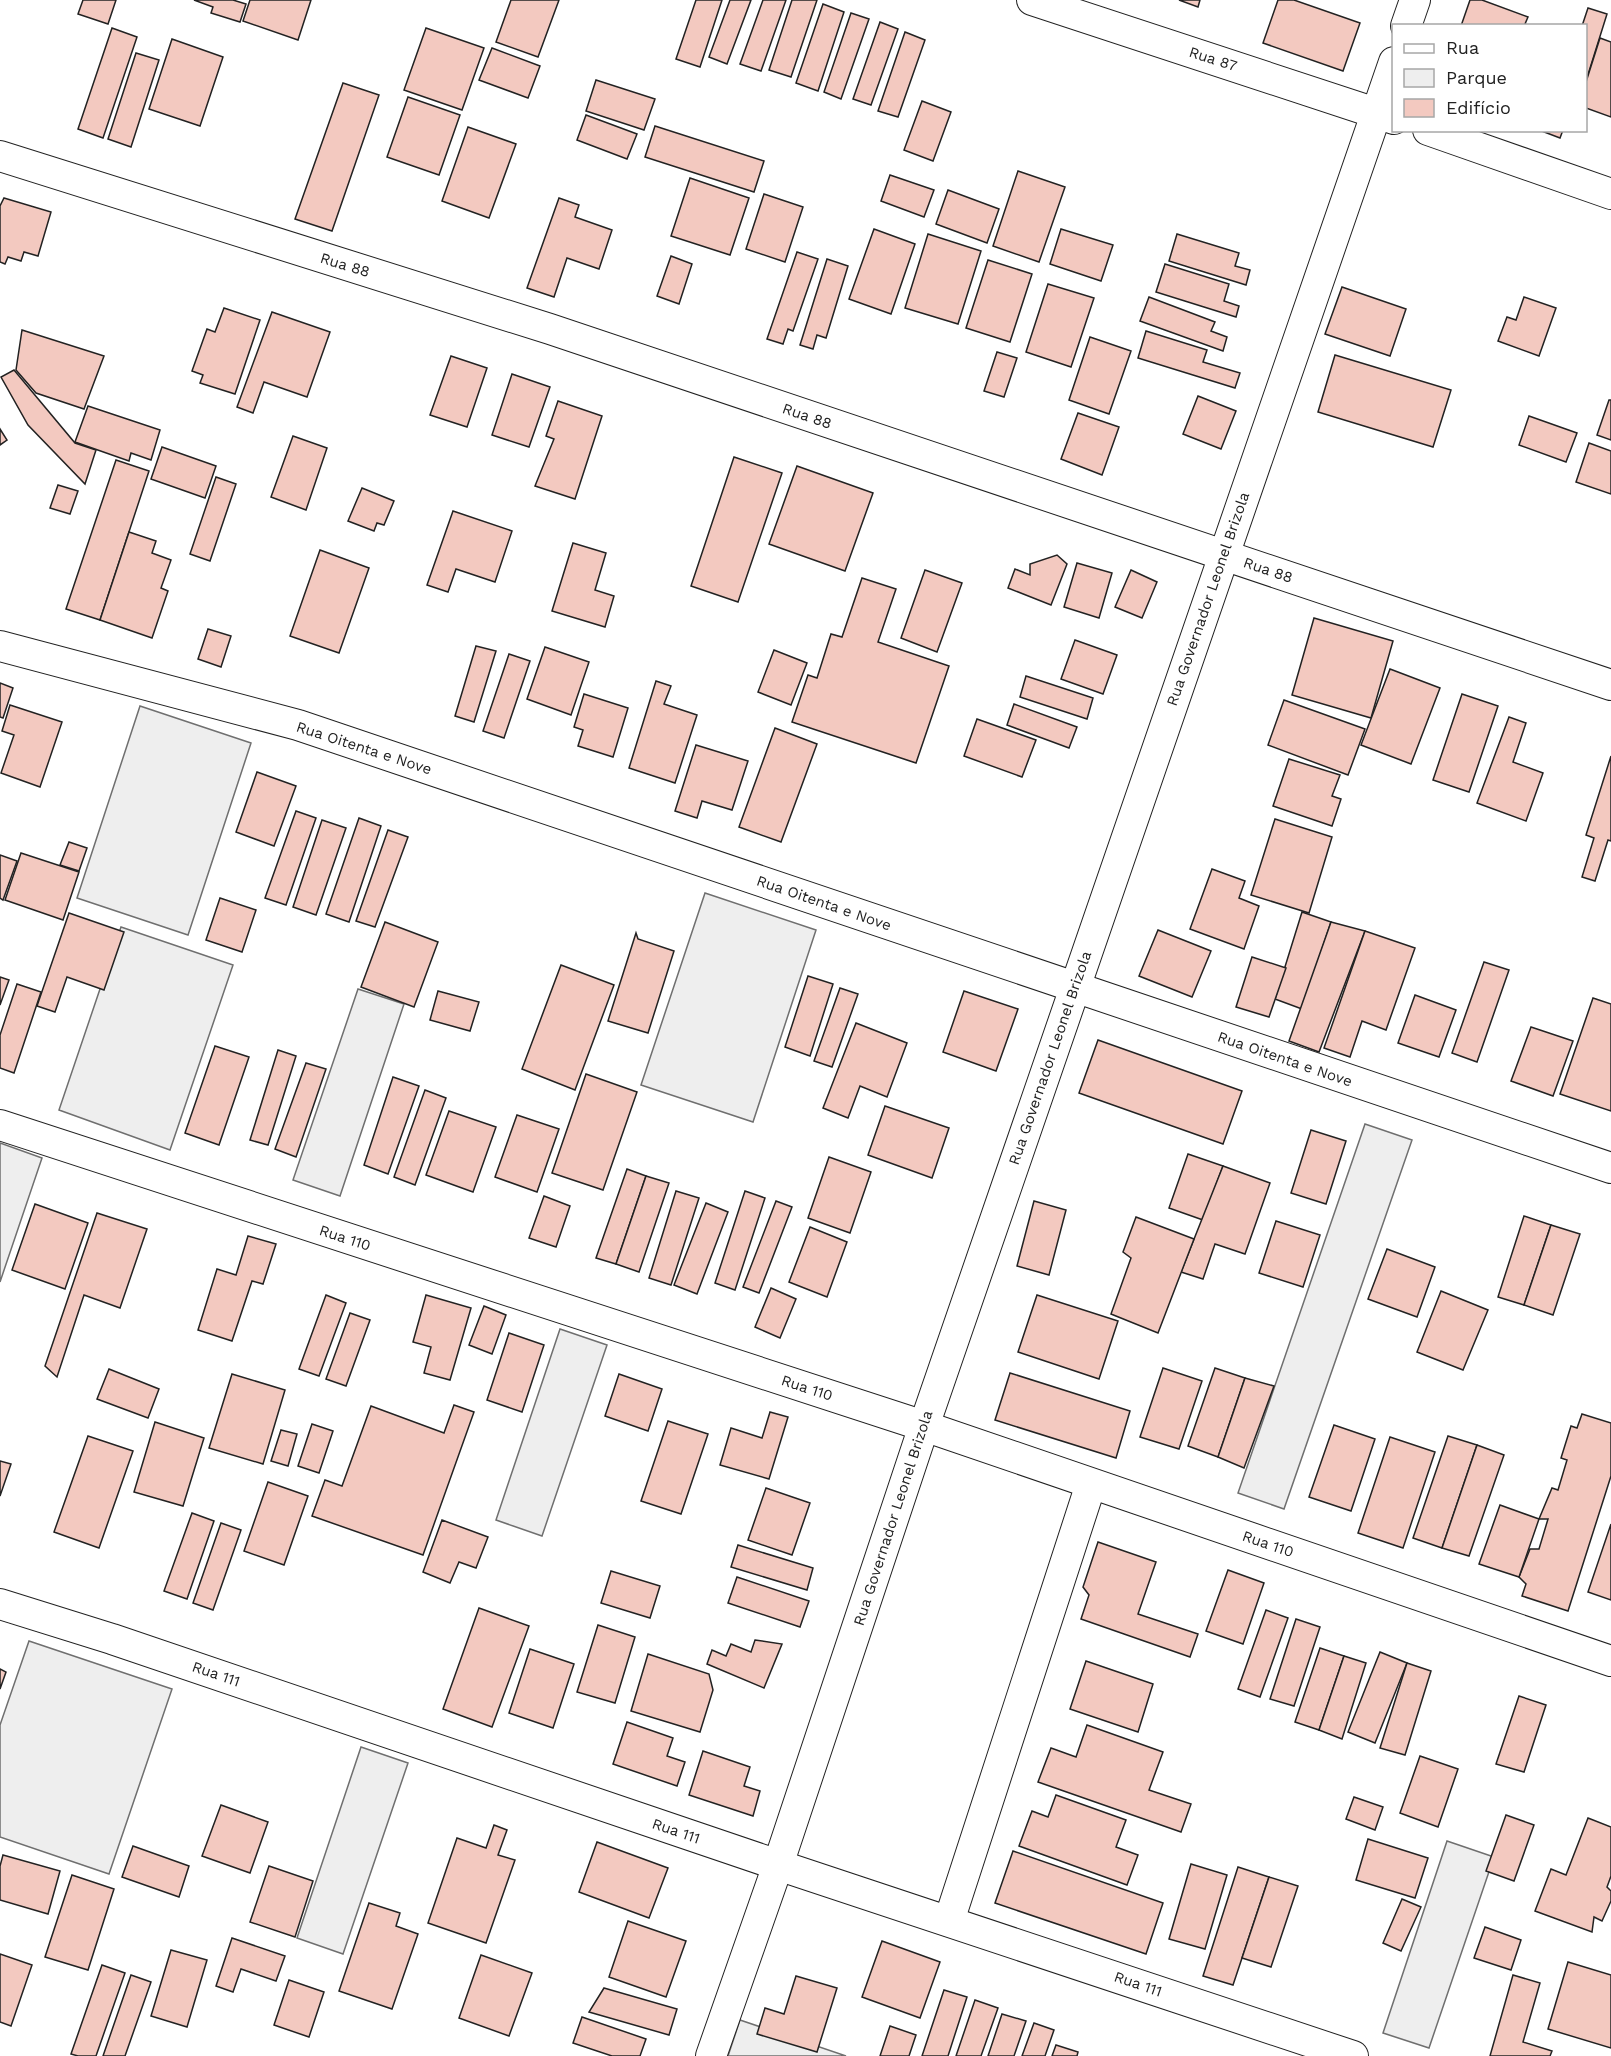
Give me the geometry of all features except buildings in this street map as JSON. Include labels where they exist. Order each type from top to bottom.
[{"type":"street","name":"Rua 87","points":[[1032,0],[1385,116]]},
{"type":"street","points":[[1408,24],[1415,0]]},
{"type":"street","name":"Rua Governador Leonel Brizola","points":[[711,2056],[778,1865],[924,1426],[1223,556],[1385,116],[1392,74]]},
{"type":"street","points":[[1434,132],[1611,194]]},
{"type":"street","name":"Rua 88","points":[[0,156],[550,329],[1611,685]]},
{"type":"street","points":[[0,622],[32,657]]},
{"type":"street","name":"Rua Oitenta e Nove","points":[[0,646],[32,657],[298,726],[1611,1168]]},
{"type":"street","name":"Rua 110","points":[[0,1125],[924,1426],[1611,1660]]},
{"type":"street","points":[[949,1921],[1092,1484]]},
{"type":"street","name":"Rua 111","points":[[0,1604],[123,1643],[778,1865],[1353,2056]]},
{"type":"green space","points":[[140,706],[251,743],[188,935],[77,898]]},
{"type":"green space","points":[[705,893],[816,930],[753,1122],[641,1085]]},
{"type":"green space","points":[[121,927],[233,965],[170,1150],[59,1110]]},
{"type":"green space","points":[[358,989],[404,1004],[340,1196],[293,1180]]},
{"type":"green space","points":[[1365,1124],[1412,1140],[1284,1509],[1238,1493]]},
{"type":"green space","points":[[0,1143],[42,1158],[0,1282]]},
{"type":"green space","points":[[560,1329],[607,1345],[542,1536],[496,1520]]},
{"type":"green space","points":[[29,1641],[172,1689],[109,1874],[0,1837],[0,1725]]},
{"type":"green space","points":[[361,1747],[408,1763],[343,1954],[297,1938]]},
{"type":"green space","points":[[1447,1841],[1494,1857],[1429,2048],[1383,2033]]},
{"type":"green space","points":[[740,2020],[846,2056],[728,2056]]}]
